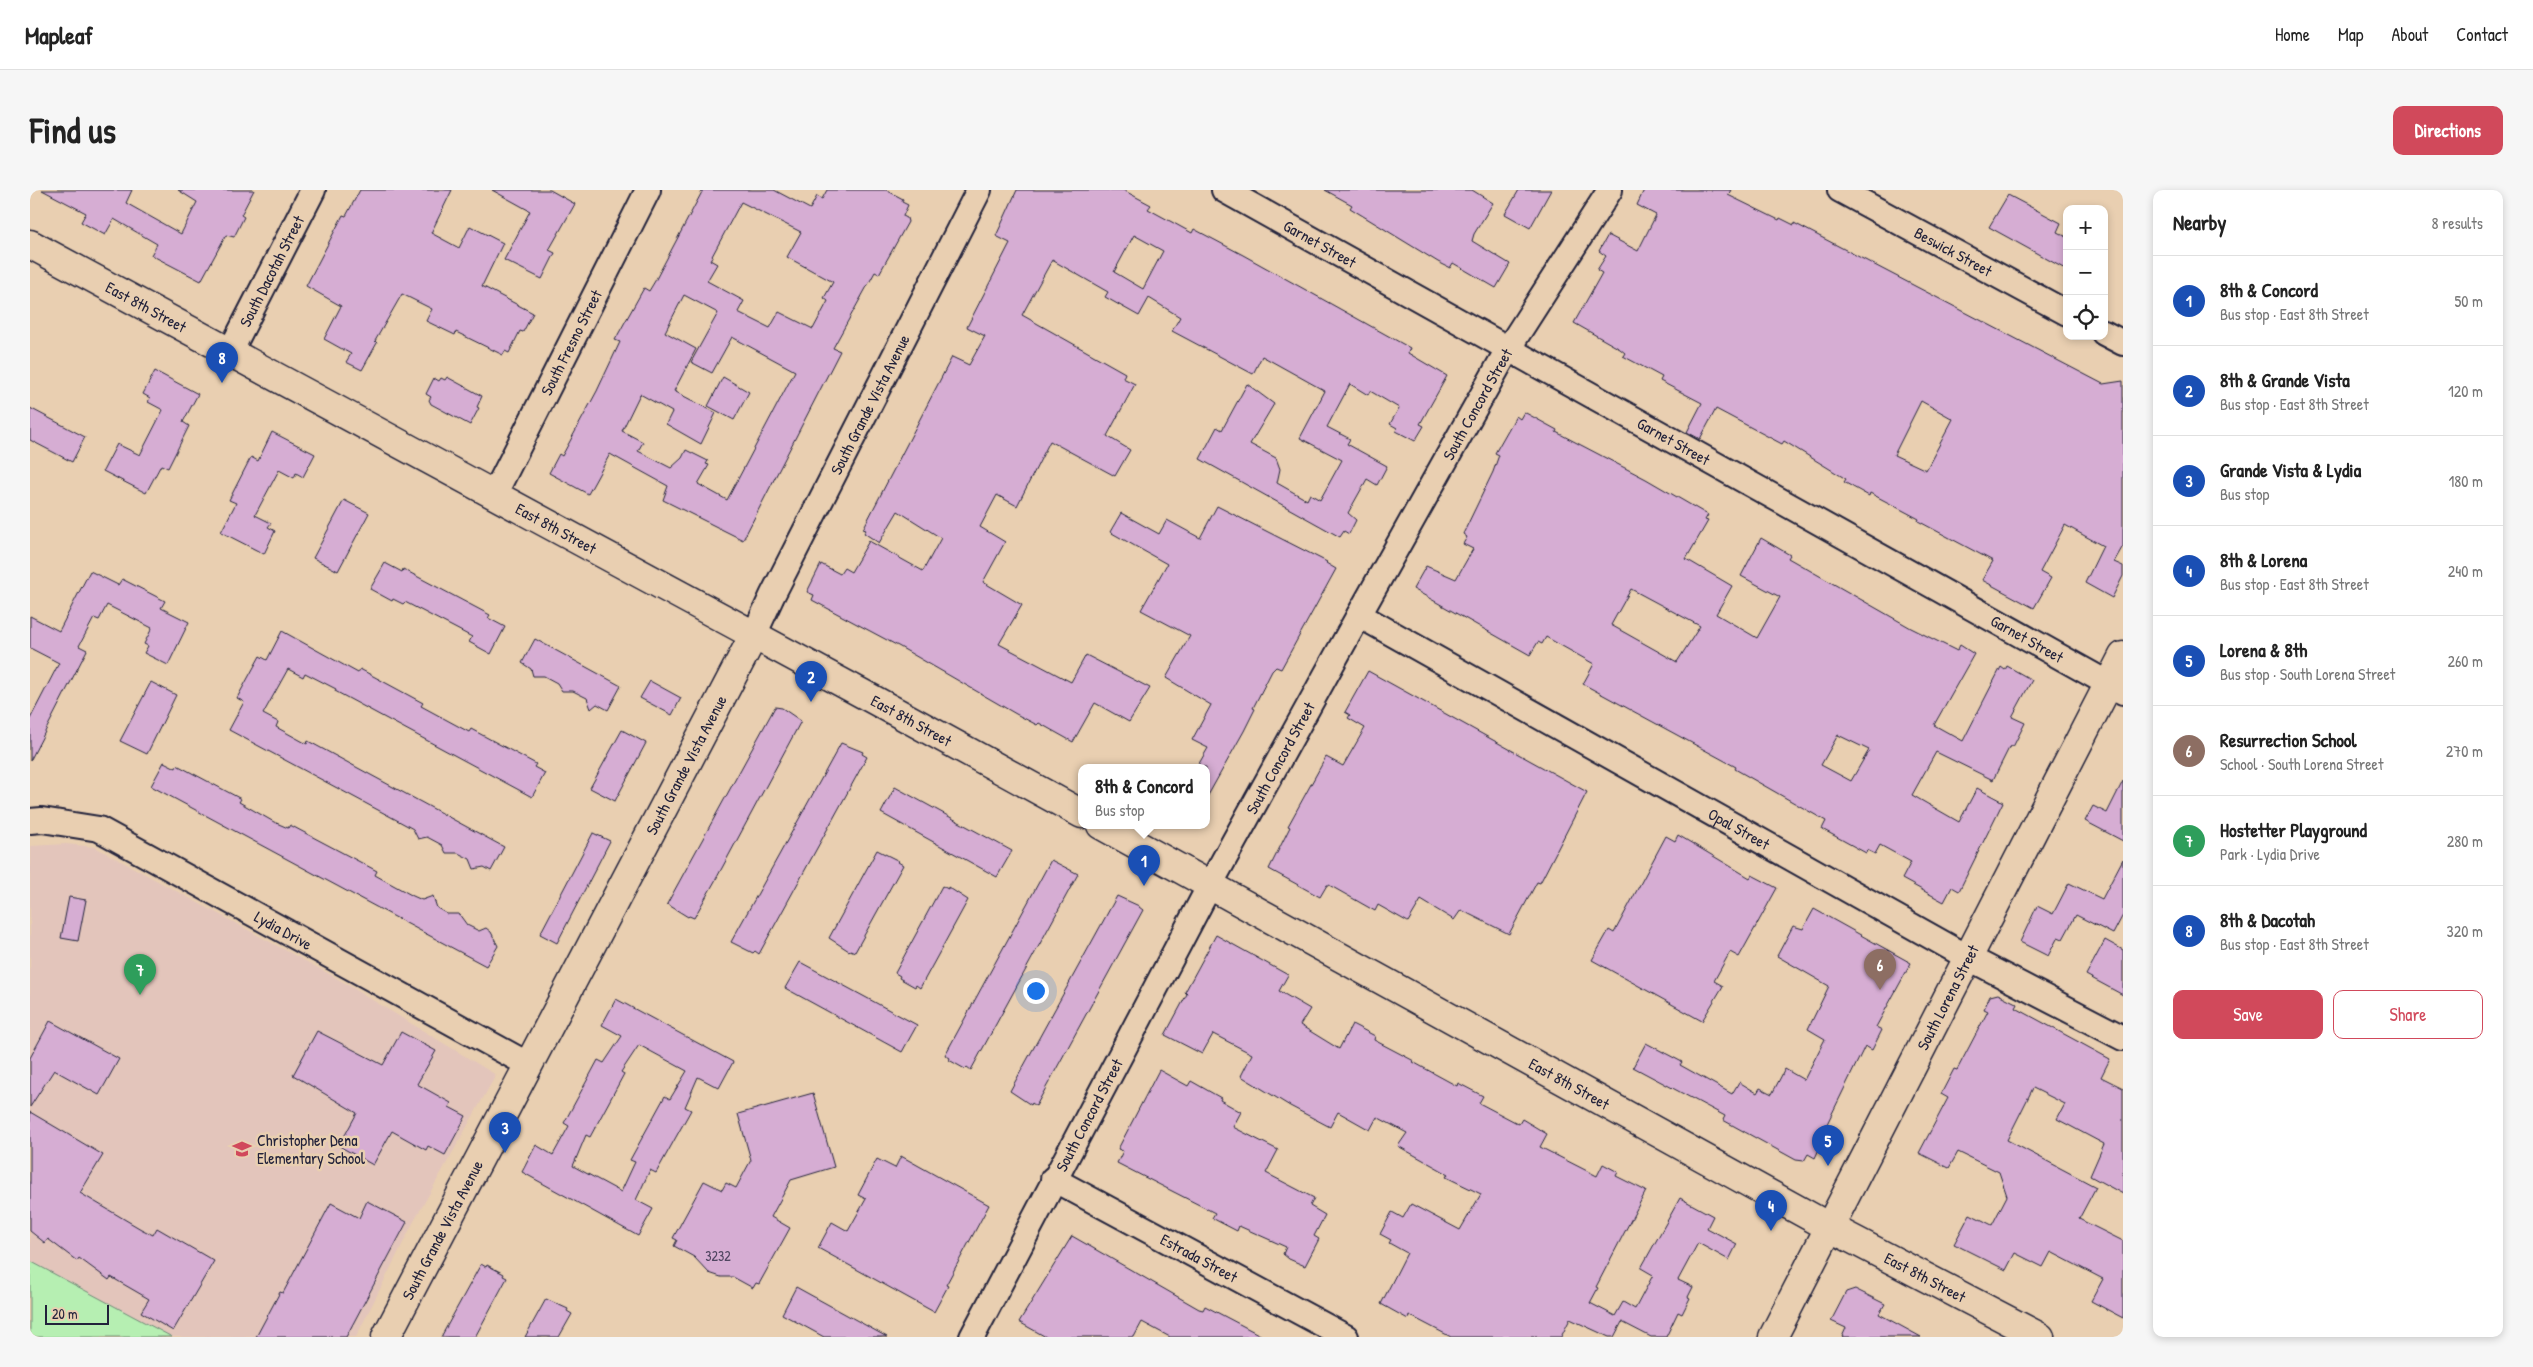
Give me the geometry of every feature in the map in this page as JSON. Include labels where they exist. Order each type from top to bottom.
[{"type":"main road","name":"East 8th Street","points":[[30,244],[1078,812]]},
{"type":"main road","name":"South Grande Vista Avenue","points":[[386,1337],[754,635]]},
{"type":"main road","name":"South Lorena Street","points":[[1773,1337],[1969,958],[2116,689],[2123,656]]},
{"type":"main road","name":"East 8th Street","points":[[1108,829],[1831,1228],[2040,1337]]},
{"type":"street","name":"South Dacotah Street","points":[[230,352],[313,190]]},
{"type":"street","name":"South Fresno Street","points":[[494,495],[648,190]]},
{"type":"street","name":"South Grande Vista Avenue","points":[[754,635],[772,596],[979,190]]},
{"type":"street","name":"Garnet Street","points":[[1224,190],[2116,689]]},
{"type":"street","name":"South Concord Street","points":[[972,1337],[1210,885],[1359,615],[1508,349],[1610,190]]},
{"type":"street","name":"Beswick Street","points":[[1840,190],[2063,311]]},
{"type":"street","points":[[2108,335],[2123,344]]},
{"type":"street","name":"Opal Street","points":[[1359,615],[1969,958],[2123,1038]]},
{"type":"street","name":"Lydia Drive","points":[[30,821],[42,820],[99,829],[529,1065]]},
{"type":"street","name":"Estrada Street","points":[[1054,1179],[1346,1337]]},
{"type":"shaded area","name":"Christopher Dena Elementary School","points":[[66,844],[95,847],[333,976],[496,1075],[413,1223],[356,1337],[172,1337],[30,1261],[30,846]]},
{"type":"green space","points":[[30,1261],[172,1337],[30,1337]]},
{"type":"building","points":[[42,190],[132,190],[126,203],[181,234],[197,202],[178,190],[254,190],[241,215],[244,217],[234,237],[226,235],[201,281],[151,255],[157,244],[114,219],[105,235],[81,222],[86,213]]},
{"type":"building","points":[[360,190],[452,190],[431,233],[459,248],[470,226],[503,243],[482,286],[533,313],[523,332],[520,331],[509,353],[505,351],[503,355],[456,332],[455,335],[426,321],[432,309],[402,294],[375,341],[377,343],[362,370],[346,362],[351,354],[324,339],[341,306],[306,286],[343,215],[346,216]]},
{"type":"building","points":[[492,190],[550,190],[575,204],[549,250],[555,253],[542,279],[504,260],[530,211]]},
{"type":"building","points":[[703,190],[774,190],[810,209],[817,196],[822,199],[827,190],[886,190],[903,199],[902,202],[908,205],[903,216],[907,218],[908,222],[879,274],[875,272],[833,348],[840,351],[743,540],[663,500],[668,486],[610,454],[588,494],[549,473],[559,454],[562,456],[597,391],[620,342],[615,340],[644,288],[649,291]],"holes":[[[741,202],[801,232],[787,257],[833,282],[824,298],[828,301],[813,329],[779,312],[770,328],[738,312],[744,301],[707,281],[717,264],[710,260]],[[684,295],[718,313],[691,362],[712,373],[732,337],[795,371],[727,500],[698,484],[709,465],[706,464],[708,461],[686,450],[682,458],[671,468],[638,451],[643,442],[622,431],[640,394],[672,412],[666,424],[701,444],[716,413],[674,391],[696,349],[665,332]]]},
{"type":"building","points":[[1017,190],[1123,190],[1151,205],[1148,209],[1192,233],[1194,229],[1410,348],[1408,353],[1447,376],[1420,424],[1424,426],[1415,441],[1396,431],[1397,428],[1390,424],[1399,408],[1370,391],[1368,395],[1350,384],[1327,427],[1350,439],[1347,444],[1387,466],[1377,485],[1367,479],[1348,513],[1356,520],[1349,534],[1344,531],[1340,537],[1200,459],[1217,427],[1222,430],[1247,384],[1274,404],[1250,444],[1276,458],[1280,469],[1277,483],[1307,500],[1310,494],[1320,500],[1342,460],[1300,438],[1325,391],[1262,356],[1253,374],[1172,331],[1180,317],[1149,298],[1139,316],[1105,297],[1108,292],[1052,260],[1022,315],[1125,373],[1123,378],[1135,384],[1107,436],[1130,450],[1115,476],[1050,441],[1017,506],[997,495],[980,527],[1005,542],[983,582],[1022,605],[999,644],[1071,682],[1086,655],[1150,688],[1129,722],[1095,703],[1073,742],[1039,723],[1037,725],[1016,714],[900,647],[812,600],[814,595],[807,592],[821,564],[840,574],[844,568],[851,572],[869,541],[923,571],[941,538],[898,511],[879,543],[864,533],[866,530],[863,529],[952,357],[969,365],[985,336],[967,327],[1010,243],[996,236]],"holes":[[[1134,235],[1163,251],[1143,289],[1114,272]]]},
{"type":"building","points":[[1325,190],[1472,190],[1493,203],[1474,234],[1472,241],[1510,264],[1496,288],[1453,263],[1450,268],[1438,262],[1350,208],[1352,205]]},
{"type":"building","points":[[1519,190],[1551,190],[1530,228],[1505,214]]},
{"type":"building","points":[[1644,190],[1731,190],[1728,195],[1779,220],[1780,218],[1794,225],[1794,223],[2103,384],[2123,381],[2123,546],[2114,562],[2123,566],[2123,576],[2112,598],[2085,583],[2103,546],[2065,525],[2040,572],[2051,578],[2034,608],[1982,580],[1993,561],[1870,493],[1869,496],[1844,482],[1846,479],[1784,441],[1782,444],[1716,409],[1700,439],[1687,432],[1702,403],[1660,381],[1662,377],[1623,356],[1625,353],[1620,349],[1574,323],[1602,273],[1597,270],[1606,256],[1599,251],[1608,235],[1638,251],[1656,215],[1637,205]],"holes":[[[1921,401],[1953,419],[1926,470],[1894,455]]]},
{"type":"building","points":[[2008,195],[2061,223],[2057,232],[2063,235],[2063,268],[1989,227]]},
{"type":"building","points":[[155,371],[198,394],[183,422],[189,426],[168,468],[161,465],[146,493],[103,471],[117,444],[140,455],[163,410],[148,402],[150,398],[143,394]]},
{"type":"building","points":[[447,377],[482,396],[477,407],[479,408],[470,425],[431,404],[429,400],[431,397],[426,394],[434,378],[439,381],[441,378],[445,380]]},
{"type":"building","points":[[723,377],[749,392],[734,420],[708,406]]},
{"type":"building","points":[[30,408],[85,437],[72,462],[30,440]]},
{"type":"building","points":[[1524,412],[1557,430],[1556,432],[1646,479],[1708,515],[1705,520],[1708,521],[1686,559],[1732,586],[1716,614],[1757,638],[1780,597],[1741,576],[1761,538],[1790,555],[1788,558],[1911,628],[1957,651],[1960,645],[1974,654],[1934,725],[1963,741],[2001,667],[2005,670],[2007,666],[2032,680],[2012,717],[2025,723],[2013,747],[2010,746],[1993,780],[1936,752],[1912,795],[1959,822],[1977,788],[2003,802],[1959,891],[1952,887],[1944,902],[1902,879],[1911,862],[1880,845],[1875,854],[1867,850],[1866,853],[1822,829],[1826,821],[1735,769],[1736,767],[1583,684],[1594,664],[1546,637],[1542,644],[1538,642],[1530,655],[1413,589],[1426,566],[1456,579],[1473,549],[1463,544],[1467,537],[1463,534],[1493,472],[1499,455],[1495,453],[1516,416],[1520,419]],"holes":[[[1631,589],[1700,626],[1677,662],[1611,625]],[[1838,735],[1869,750],[1851,781],[1821,765]]]},
{"type":"building","points":[[272,432],[315,454],[303,477],[296,473],[294,478],[279,470],[255,515],[271,523],[268,527],[275,531],[264,554],[221,532],[236,503],[229,500],[251,457],[258,461]]},
{"type":"building","points":[[344,500],[369,513],[338,571],[313,558]]},
{"type":"building","points":[[1217,506],[1327,562],[1336,569],[1281,669],[1276,667],[1272,671],[1253,708],[1255,709],[1244,731],[1210,792],[1210,764],[1199,764],[1208,748],[1192,740],[1211,705],[1166,678],[1190,636],[1141,610],[1167,564],[1110,532],[1121,513],[1159,534],[1167,520],[1200,538]]},
{"type":"building","points":[[385,563],[402,572],[403,569],[490,615],[488,618],[505,627],[491,654],[469,642],[472,637],[405,602],[403,604],[393,599],[392,601],[370,589]]},
{"type":"building","points":[[90,571],[118,585],[122,579],[165,601],[161,608],[189,622],[168,665],[144,653],[148,646],[144,644],[152,628],[107,605],[99,620],[94,618],[79,646],[87,650],[30,761],[30,719],[59,663],[30,648],[30,616],[59,631]]},
{"type":"building","points":[[282,631],[358,673],[360,669],[423,703],[421,706],[469,732],[471,729],[536,764],[534,767],[545,773],[532,797],[335,691],[336,689],[305,673],[303,677],[288,669],[263,714],[278,722],[276,727],[307,744],[308,741],[504,847],[491,871],[484,867],[474,869],[470,859],[458,853],[446,853],[442,845],[427,837],[418,839],[413,829],[229,730],[244,702],[237,698],[260,656],[267,660]]},
{"type":"building","points":[[535,639],[621,686],[608,710],[597,704],[591,709],[587,698],[573,691],[562,691],[557,683],[544,676],[533,676],[531,669],[522,663]]},
{"type":"building","points":[[1368,671],[1587,792],[1540,883],[1537,882],[1509,934],[1461,910],[1454,920],[1421,900],[1408,922],[1378,905],[1375,911],[1329,885],[1327,885],[1320,897],[1269,869],[1290,827],[1288,826],[1326,757],[1343,766],[1365,728],[1348,718],[1350,715],[1345,712]]},
{"type":"building","points":[[650,681],[681,698],[672,715],[640,698]]},
{"type":"building","points":[[151,682],[176,695],[147,754],[120,741]]},
{"type":"building","points":[[775,707],[782,708],[801,721],[694,918],[688,917],[667,904]]},
{"type":"building","points":[[622,730],[646,743],[615,801],[590,788]]},
{"type":"building","points":[[841,743],[863,752],[862,754],[867,757],[759,954],[755,951],[753,953],[731,942]]},
{"type":"building","points":[[164,762],[176,768],[177,765],[241,799],[239,802],[274,822],[288,828],[290,825],[377,871],[375,875],[413,896],[422,900],[433,896],[437,908],[447,914],[459,914],[467,925],[479,931],[486,928],[491,932],[498,946],[486,966],[151,786]]},
{"type":"building","points":[[2123,781],[2123,841],[2085,821],[2093,806],[2107,813]]},
{"type":"building","points":[[895,787],[1012,851],[997,877],[881,813]]},
{"type":"building","points":[[593,833],[610,841],[557,943],[540,934]]},
{"type":"building","points":[[1678,835],[1750,878],[1752,875],[1777,888],[1739,957],[1730,952],[1714,981],[1723,986],[1702,1021],[1592,960],[1609,930],[1614,933],[1666,836],[1675,841]]},
{"type":"building","points":[[877,850],[903,865],[855,952],[849,951],[829,938]]},
{"type":"building","points":[[2123,859],[2123,915],[2113,934],[2076,915],[2063,939],[2058,937],[2048,956],[2020,942],[2037,906],[2053,914],[2069,883],[2102,899]]},
{"type":"building","points":[[1051,860],[1078,874],[971,1070],[967,1067],[965,1069],[949,1060],[950,1058],[945,1055]]},
{"type":"building","points":[[942,886],[948,889],[948,887],[968,900],[920,988],[916,985],[915,987],[899,978],[900,976],[895,973]]},
{"type":"building","points":[[1117,896],[1139,906],[1143,910],[1036,1106],[1032,1103],[1031,1105],[1010,1091]]},
{"type":"building","points":[[69,897],[86,900],[78,941],[61,938]]},
{"type":"building","points":[[1814,909],[1911,963],[1876,1027],[1882,1030],[1872,1050],[1865,1046],[1824,1130],[1827,1132],[1815,1158],[1808,1154],[1804,1161],[1796,1160],[1723,1120],[1725,1116],[1633,1067],[1646,1043],[1682,1062],[1680,1065],[1732,1094],[1739,1082],[1757,1093],[1760,1088],[1772,1094],[1785,1069],[1804,1080],[1825,1039],[1808,1029],[1829,986],[1777,956],[1793,926],[1803,929]]},
{"type":"building","points":[[1216,935],[1288,975],[1279,991],[1310,1009],[1300,1025],[1339,1049],[1352,1024],[1375,1036],[1374,1040],[1413,1062],[1457,1086],[1458,1083],[1483,1096],[1479,1103],[1519,1124],[1522,1119],[1547,1134],[1540,1147],[1597,1176],[1603,1164],[1618,1172],[1616,1176],[1646,1191],[1596,1287],[1598,1288],[1590,1303],[1615,1316],[1623,1302],[1635,1309],[1653,1275],[1641,1268],[1680,1198],[1713,1216],[1707,1228],[1737,1244],[1729,1260],[1698,1243],[1678,1280],[1693,1287],[1688,1297],[1690,1298],[1682,1314],[1678,1312],[1666,1337],[1651,1337],[1622,1322],[1614,1337],[1609,1337],[1570,1319],[1561,1337],[1451,1337],[1409,1315],[1408,1319],[1381,1304],[1407,1253],[1389,1243],[1391,1240],[1380,1234],[1392,1212],[1403,1218],[1411,1204],[1460,1230],[1481,1194],[1446,1177],[1448,1174],[1398,1146],[1407,1133],[1377,1117],[1370,1130],[1338,1112],[1330,1127],[1290,1106],[1241,1076],[1252,1054],[1213,1034],[1202,1054],[1165,1035],[1187,994],[1185,992]]},
{"type":"building","points":[[2105,940],[2123,950],[2123,995],[2086,975]]},
{"type":"building","points":[[800,962],[917,1025],[902,1052],[785,988]]},
{"type":"building","points":[[1998,994],[2018,1004],[2016,1008],[2110,1059],[2101,1077],[2123,1088],[2123,1194],[2090,1176],[2104,1144],[2057,1119],[2065,1104],[2033,1088],[2007,1140],[2096,1187],[2079,1219],[2123,1241],[2123,1318],[2091,1301],[2103,1279],[2051,1252],[2043,1267],[2015,1253],[2006,1270],[1954,1244],[1970,1214],[1992,1225],[2007,1196],[1999,1172],[1958,1152],[1949,1168],[1919,1153],[1948,1098],[1941,1094],[1954,1069],[1957,1070],[1988,1011],[1984,1009],[1990,996]]},
{"type":"building","points":[[616,999],[733,1062],[719,1088],[698,1077],[685,1107],[691,1110],[656,1173],[650,1170],[636,1200],[653,1209],[638,1236],[522,1172],[536,1145],[553,1155],[569,1126],[564,1123],[598,1060],[604,1063],[622,1036],[602,1025]],"holes":[[[639,1045],[687,1071],[670,1099],[665,1096],[630,1160],[635,1162],[621,1192],[573,1166],[586,1135],[590,1137],[624,1074],[621,1072]]]},
{"type":"building","points":[[50,1021],[119,1059],[99,1095],[54,1070],[30,1107],[30,1058]]},
{"type":"building","points":[[317,1031],[383,1065],[401,1032],[436,1051],[417,1084],[451,1103],[449,1107],[466,1116],[445,1155],[428,1146],[426,1150],[392,1131],[373,1165],[339,1146],[357,1113],[293,1075]]},
{"type":"building","points":[[1159,1070],[1188,1086],[1191,1081],[1241,1112],[1233,1127],[1278,1150],[1266,1173],[1314,1198],[1310,1206],[1325,1215],[1314,1236],[1319,1239],[1305,1266],[1289,1259],[1283,1254],[1286,1247],[1239,1226],[1237,1231],[1212,1218],[1215,1213],[1117,1163],[1123,1151],[1118,1149]]},
{"type":"building","points":[[813,1093],[834,1167],[791,1180],[771,1217],[790,1228],[759,1284],[756,1283],[753,1288],[733,1277],[721,1277],[709,1273],[694,1257],[674,1246],[677,1240],[673,1238],[704,1181],[722,1190],[726,1183],[736,1188],[751,1160],[738,1114]]},
{"type":"building","points":[[30,1112],[103,1155],[80,1193],[141,1229],[153,1235],[157,1228],[214,1261],[173,1331],[141,1312],[149,1299],[111,1277],[109,1280],[79,1258],[77,1261],[48,1239],[45,1243],[30,1231]]},
{"type":"building","points":[[901,1156],[989,1205],[946,1285],[948,1286],[934,1312],[818,1248],[832,1222],[848,1231],[866,1199],[858,1195],[877,1159],[895,1168]]},
{"type":"building","points":[[367,1201],[407,1222],[346,1337],[256,1337],[280,1292],[283,1293],[331,1203],[359,1218]]},
{"type":"building","points":[[1072,1236],[1199,1309],[1203,1310],[1205,1306],[1264,1337],[1170,1337],[1142,1322],[1134,1337],[1046,1337],[1019,1322]]},
{"type":"building","points":[[481,1264],[504,1274],[503,1276],[507,1278],[475,1337],[441,1337]]},
{"type":"building","points":[[796,1287],[887,1337],[824,1337],[782,1314]]},
{"type":"building","points":[[1855,1289],[1885,1304],[1879,1314],[1921,1337],[1842,1337],[1846,1328],[1831,1321],[1846,1292]]},
{"type":"building","points":[[546,1299],[568,1309],[567,1311],[572,1314],[559,1337],[525,1337]]},
{"type":"place","name":"8th & Dacotah","points":[[222,383]]},
{"type":"place","name":"8th & Grande Vista","points":[[811,702]]},
{"type":"place","name":"8th & Concord","points":[[1144,886]]},
{"type":"place","name":"Resurrection School","points":[[1880,990]]},
{"type":"place","name":"Hostetter Playground","points":[[140,995]]},
{"type":"place","name":"Christopher Dena Elementary School","points":[[242,1149]]},
{"type":"place","name":"Grande Vista & Lydia","points":[[505,1153]]},
{"type":"place","name":"Lorena & 8th","points":[[1828,1166]]},
{"type":"place","name":"8th & Lorena","points":[[1771,1231]]}]
